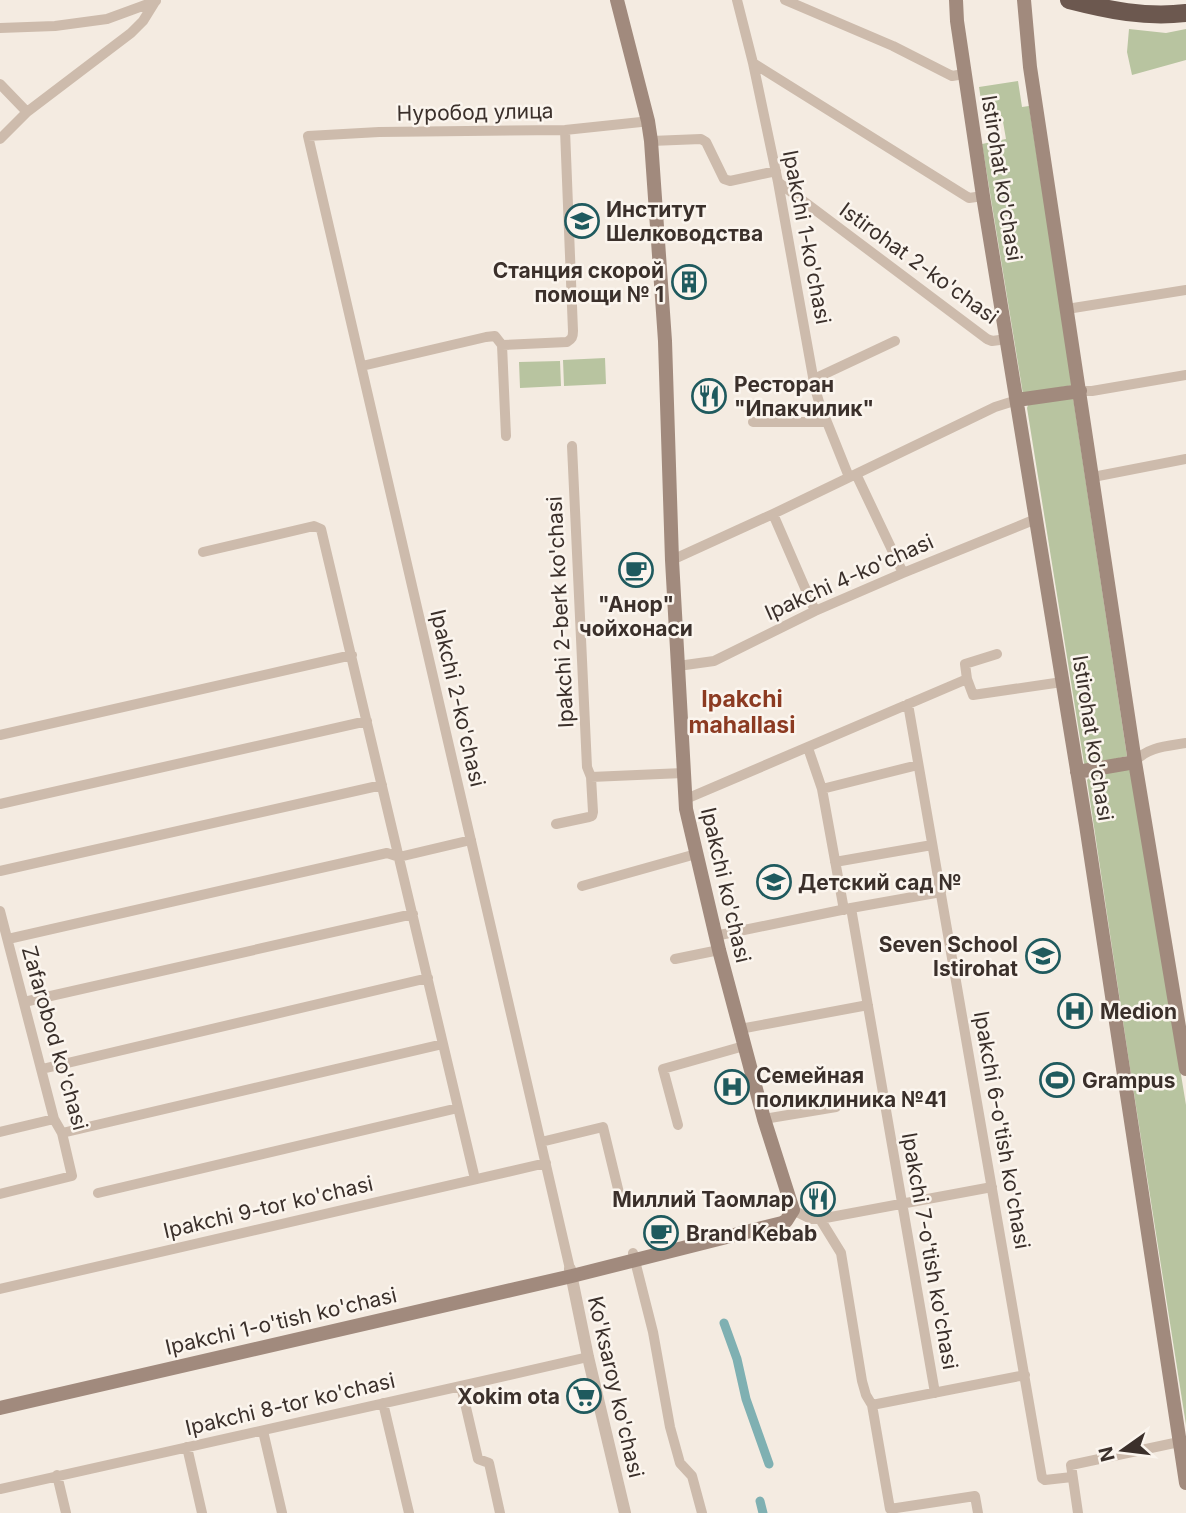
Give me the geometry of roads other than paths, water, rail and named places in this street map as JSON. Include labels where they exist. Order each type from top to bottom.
[{"type":"highway","points":[[1069,0],[1138,14],[1186,13]]},
{"type":"main road","name":"Ipakchi ko'chasi","points":[[617,0],[651,141],[665,341],[672,560],[686,809],[744,1046],[793,1210]]},
{"type":"main road","name":"Istirohat ko'chasi","points":[[956,0],[964,74],[1077,772],[1186,1483]]},
{"type":"main road","name":"Istirohat ko'chasi","points":[[1024,0],[1032,80],[1135,762],[1186,1069]]},
{"type":"main road","points":[[1017,400],[1080,391]]},
{"type":"main road","points":[[1077,772],[1135,762]]},
{"type":"main road","points":[[571,1272],[781,1217],[793,1210]]},
{"type":"main road","name":"Ipakchi 1-o'tish ko'chasi","points":[[0,1400],[571,1272]]},
{"type":"main road","name":"Ipakchi 1-o'tish ko'chasi","points":[[0,1408],[571,1272]]},
{"type":"street","name":"Ipakchi 1-ko'chasi","points":[[737,0],[777,177],[819,402],[852,476],[903,573]]},
{"type":"street","points":[[785,0],[893,46],[952,76],[964,74]]},
{"type":"street","points":[[0,28],[55,26],[107,19],[156,1]]},
{"type":"street","points":[[0,139],[27,112],[131,33],[156,1]]},
{"type":"street","points":[[753,63],[969,198],[983,196]]},
{"type":"street","points":[[0,84],[27,112]]},
{"type":"street","name":"Нуробод улица","points":[[308,136],[379,132],[565,130],[641,122]]},
{"type":"street","points":[[502,345],[567,342],[573,337],[565,130]]},
{"type":"street","name":"Ipakchi 2-ko'chasi","points":[[308,136],[571,1272]]},
{"type":"street","points":[[651,141],[701,139],[706,142],[720,174],[730,181],[777,177]]},
{"type":"street","name":"Istirohat 2-ko'chasi","points":[[777,177],[987,339],[1007,339]]},
{"type":"street","points":[[1067,309],[1186,290]]},
{"type":"street","points":[[362,366],[495,336],[502,345],[506,436]]},
{"type":"street","points":[[814,379],[895,341]]},
{"type":"street","points":[[1080,391],[1186,375]]},
{"type":"street","points":[[672,560],[995,407],[1017,400]]},
{"type":"street","points":[[754,422],[827,422]]},
{"type":"street","name":"Ipakchi 2-berk ko'chasi","points":[[555,824],[592,816],[593,812],[591,776],[586,767],[572,446]]},
{"type":"street","points":[[1093,477],[1186,459]]},
{"type":"street","points":[[773,514],[815,611]]},
{"type":"street","name":"Ipakchi 4-ko'chasi","points":[[678,666],[714,661],[815,611],[1036,519]]},
{"type":"street","points":[[203,552],[318,526],[323,533],[475,1179]]},
{"type":"street","points":[[998,653],[965,664],[972,695],[1062,682]]},
{"type":"street","points":[[0,736],[352,655]]},
{"type":"street","points":[[686,799],[967,679]]},
{"type":"street","name":"Ipakchi 6-o'tish ko'chasi","points":[[908,704],[1043,1479],[1072,1471]]},
{"type":"street","points":[[0,804],[367,721]]},
{"type":"street","points":[[1135,762],[1146,752],[1186,743]]},
{"type":"street","name":"Ipakchi 7-o'tish ko'chasi","points":[[808,748],[822,789],[835,862],[868,1005],[936,1393]]},
{"type":"street","points":[[822,789],[918,765]]},
{"type":"street","points":[[591,776],[683,773]]},
{"type":"street","points":[[0,871],[382,785]]},
{"type":"street","points":[[8,939],[387,853],[399,857],[471,841]]},
{"type":"street","points":[[835,862],[932,845]]},
{"type":"street","points":[[582,886],[696,853]]},
{"type":"street","points":[[675,959],[717,943],[848,909],[941,892]]},
{"type":"street","name":"Zafarobod ko'chasi","points":[[0,911],[54,1119],[62,1133],[72,1177],[0,1194]]},
{"type":"street","points":[[24,1002],[413,914]]},
{"type":"street","points":[[41,1069],[428,978]]},
{"type":"street","points":[[740,1029],[868,1005]]},
{"type":"street","points":[[62,1133],[443,1044]]},
{"type":"street","points":[[678,1125],[663,1069],[744,1046]]},
{"type":"street","points":[[764,1119],[836,1107]]},
{"type":"street","points":[[98,1193],[458,1108]]},
{"type":"street","points":[[0,1132],[54,1119]]},
{"type":"street","points":[[541,1142],[603,1127],[619,1193]]},
{"type":"street","name":"Ipakchi 9-tor ko'chasi","points":[[0,1289],[546,1163]]},
{"type":"street","points":[[793,1210],[811,1219],[820,1219],[992,1186]]},
{"type":"street","points":[[820,1219],[841,1253],[860,1372],[866,1395],[872,1405],[890,1511],[975,1496],[978,1513]]},
{"type":"street","points":[[634,1256],[653,1332],[670,1427],[680,1463],[692,1476],[702,1513]]},
{"type":"street","name":"Ko'ksaroy ko'chasi","points":[[571,1272],[625,1513]]},
{"type":"street","name":"Ipakchi 8-tor ko'chasi","points":[[0,1489],[588,1357]]},
{"type":"street","points":[[872,1405],[1025,1376]]},
{"type":"street","points":[[461,1386],[476,1454],[478,1459],[489,1463],[500,1513]]},
{"type":"street","points":[[383,1403],[409,1513]]},
{"type":"street","points":[[263,1431],[282,1513]]},
{"type":"street","points":[[1078,1513],[1072,1471],[1180,1442]]},
{"type":"street","points":[[187,1447],[202,1513]]},
{"type":"street","points":[[57,1475],[66,1513]]},
{"type":"waterway","points":[[724,1323],[737,1359],[746,1399],[769,1464]]},
{"type":"waterway","points":[[760,1501],[763,1513]]},
{"type":"place","name":"Институт Шелководства","points":[[582,221]]},
{"type":"place","name":"Станция скорой помощи № 1","points":[[689,282]]},
{"type":"place","name":"Ресторан \"Ипакчилик\"","points":[[709,396]]},
{"type":"place","name":"\"Анор\" чойхонаси","points":[[636,570]]},
{"type":"place","name":"Детский сад №","points":[[774,882]]},
{"type":"place","name":"Seven School Istirohat","points":[[1043,956]]},
{"type":"place","name":"Medion","points":[[1075,1011]]},
{"type":"place","name":"Grampus","points":[[1057,1080]]},
{"type":"place","name":"Семейная поликлиника №41","points":[[732,1087]]},
{"type":"place","name":"Миллий Таомлар","points":[[818,1199]]},
{"type":"place","name":"Brand Kebab","points":[[661,1233]]},
{"type":"place","name":"Xokim ota","points":[[584,1396]]},
{"type":"district","name":"Ipakchi mahallasi","points":[[742,712]]}]
